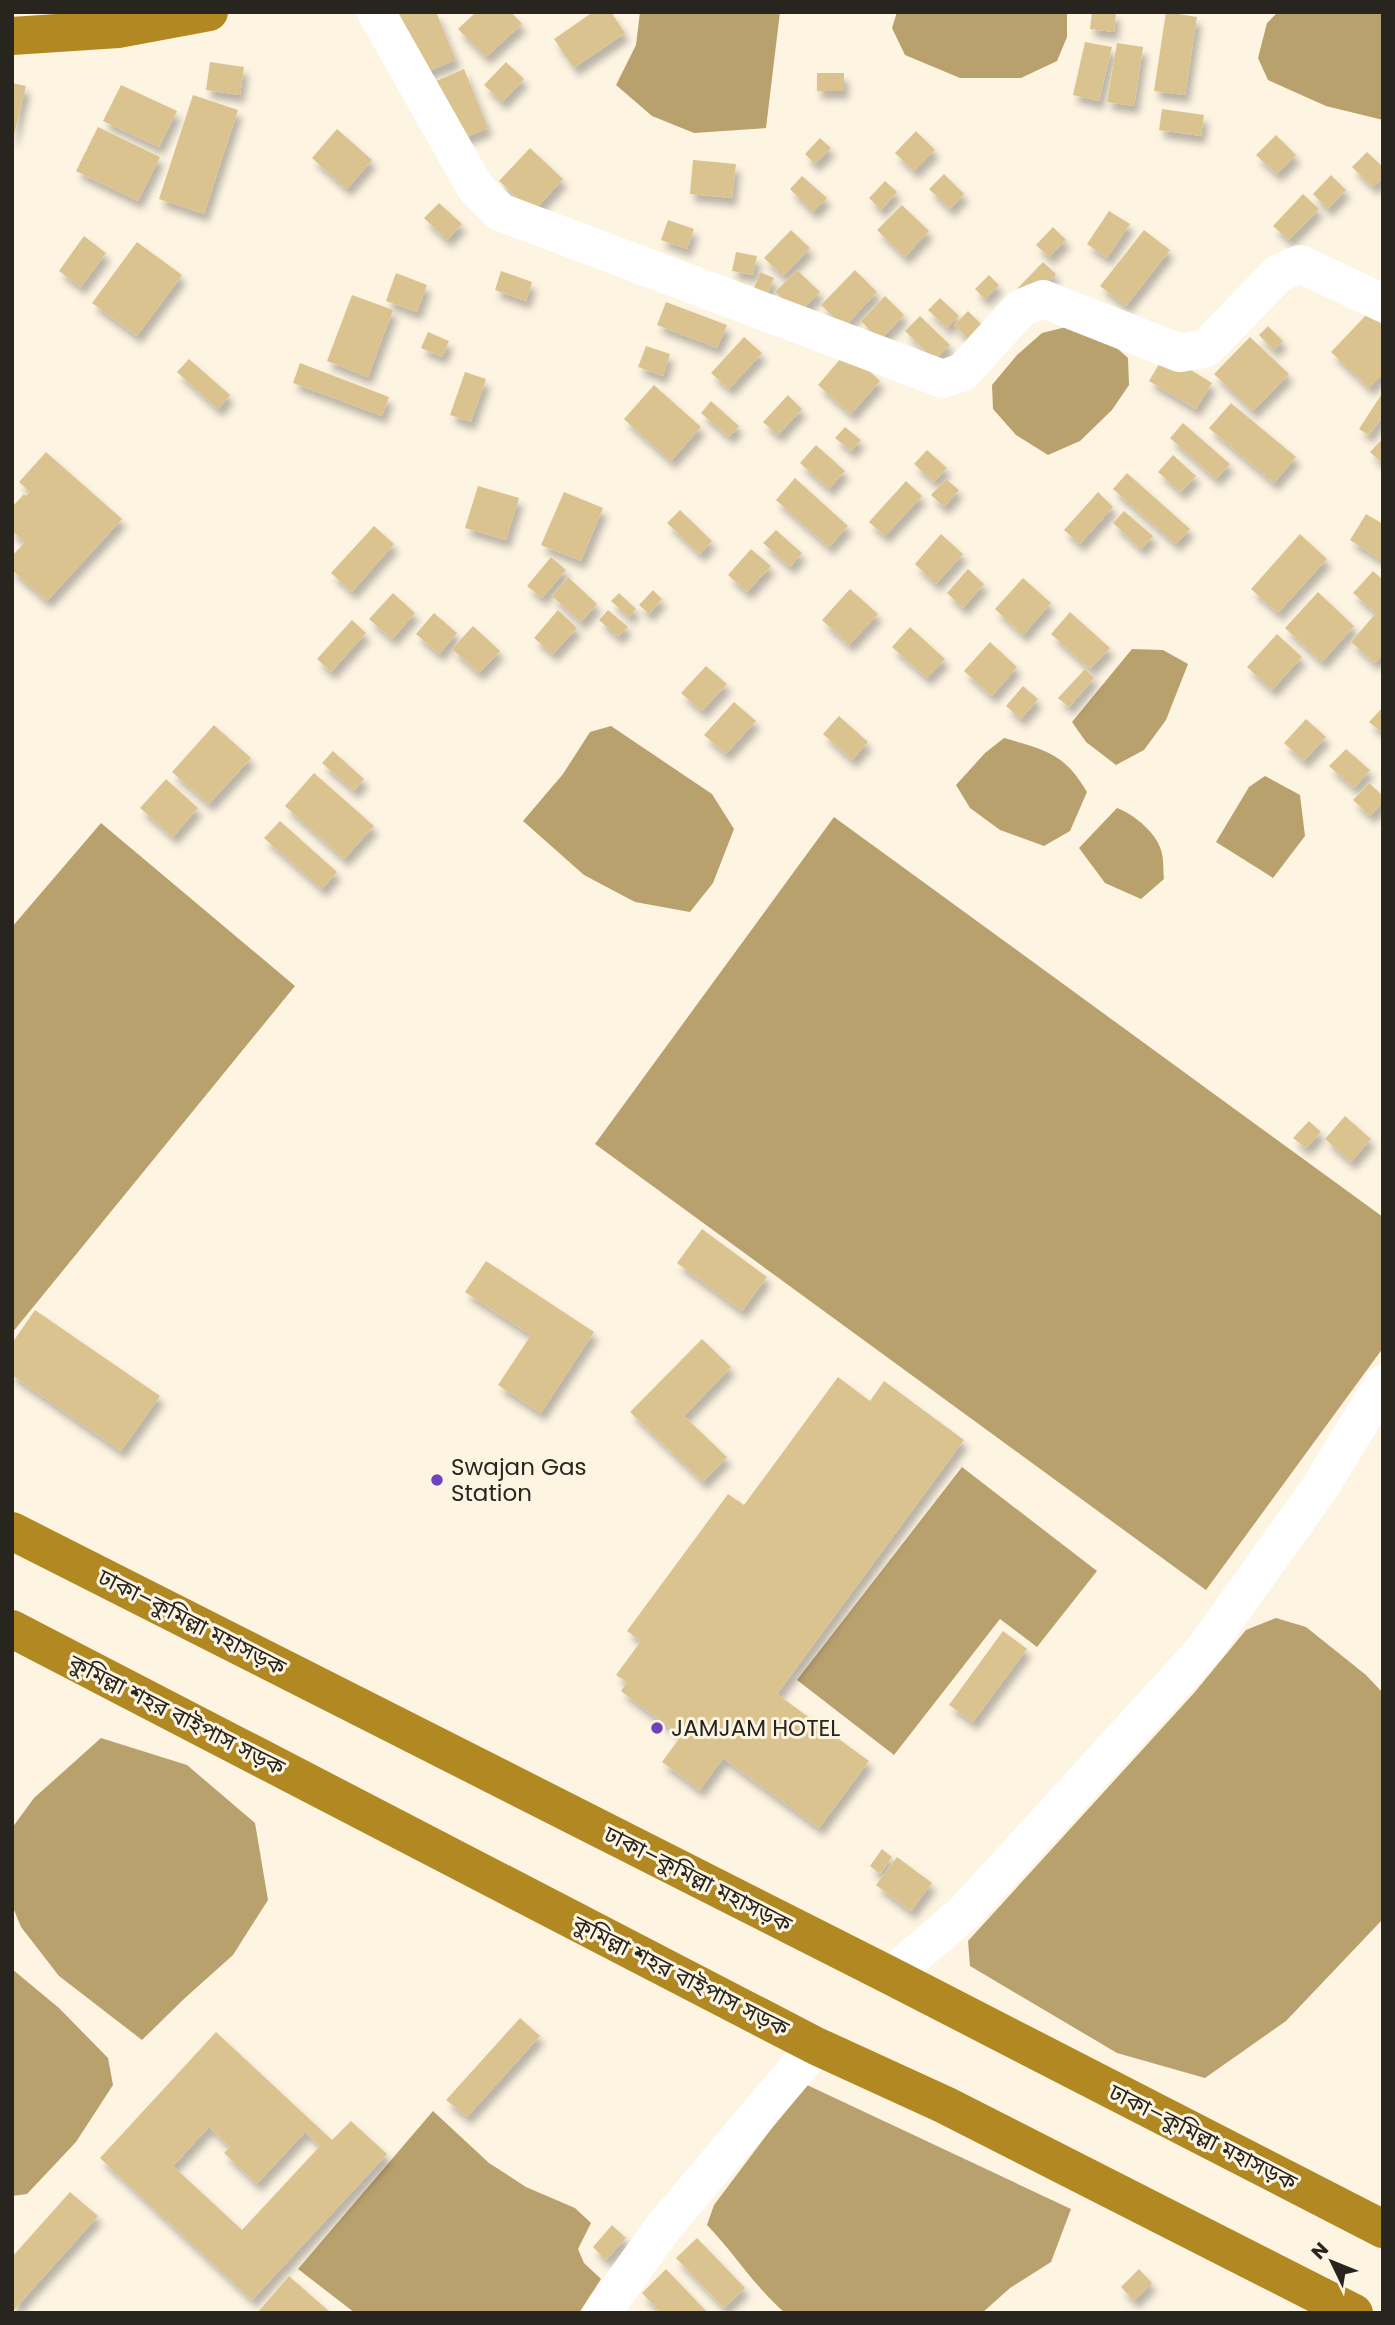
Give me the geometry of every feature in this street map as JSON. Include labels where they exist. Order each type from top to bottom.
[{"type":"highway","points":[[12,36],[118,29],[209,12]]},
{"type":"highway","name":"ঢাকা–কুমিল্লা মহাসড়ক","points":[[12,1531],[891,1976],[1383,2229]]},
{"type":"highway","name":"কুমিল্লা শহর বাইপাস সড়ক","points":[[12,1629],[816,2046],[945,2105],[1354,2313]]},
{"type":"street","points":[[376,12],[475,187],[500,212],[943,379],[963,372],[1021,308],[1043,299],[1180,353],[1206,348],[1279,273],[1300,264],[1383,303]]},
{"type":"street","points":[[891,1976],[965,1912],[1203,1651],[1319,1489],[1383,1384]]},
{"type":"street","points":[[602,2313],[662,2230],[816,2046]]},
{"type":"shaded area","points":[[640,12],[780,12],[766,128],[694,133],[652,116],[616,85],[636,45]]},
{"type":"shaded area","points":[[897,12],[1067,12],[1067,37],[1057,61],[1021,78],[960,78],[905,55],[892,28]]},
{"type":"shaded area","points":[[1278,12],[1383,12],[1383,120],[1326,106],[1268,80],[1258,58],[1267,23]]},
{"type":"shaded area","points":[[1070,326],[1108,340],[1128,358],[1129,385],[1112,410],[1080,441],[1048,455],[1016,435],[993,409],[992,385],[1017,355],[1042,333]]},
{"type":"shaded area","points":[[1132,649],[1163,650],[1188,664],[1166,720],[1144,750],[1116,765],[1086,742],[1072,722]]},
{"type":"shaded area","points":[[611,726],[712,794],[734,829],[713,883],[690,912],[635,902],[584,875],[523,821],[563,774],[590,732]]},
{"type":"shaded area","points":[[1004,738],[1053,755],[1070,769],[1087,792],[1070,831],[1044,846],[1000,830],[970,808],[956,785],[985,753]]},
{"type":"shaded area","points":[[1265,776],[1300,795],[1305,836],[1273,878],[1216,842],[1249,787]]},
{"type":"shaded area","points":[[1117,808],[1137,819],[1149,830],[1162,853],[1164,879],[1141,899],[1105,883],[1079,848]]},
{"type":"shaded area","points":[[834,817],[1383,1217],[1383,1348],[1206,1590],[595,1144]]},
{"type":"shaded area","points":[[101,823],[295,986],[12,1333],[12,927]]},
{"type":"shaded area","points":[[962,1467],[1097,1571],[1037,1647],[1000,1619],[894,1755],[797,1680]]},
{"type":"shaded area","points":[[1276,1618],[1306,1627],[1366,1675],[1383,1693],[1383,1919],[1286,2021],[1205,2078],[1117,2053],[970,1966],[968,1941],[1194,1693],[1246,1630]]},
{"type":"shaded area","points":[[101,1738],[187,1765],[255,1823],[268,1900],[233,1955],[142,2040],[59,1976],[21,1927],[12,1905],[12,1828],[34,1798]]},
{"type":"shaded area","points":[[12,1969],[59,2008],[108,2058],[113,2085],[76,2142],[27,2194],[12,2196]]},
{"type":"shaded area","points":[[805,2084],[1071,2209],[1051,2262],[1010,2288],[982,2313],[785,2313],[707,2225],[714,2205]]},
{"type":"shaded area","points":[[433,2111],[489,2163],[526,2187],[575,2208],[591,2223],[578,2249],[584,2263],[601,2279],[579,2313],[355,2313],[298,2269]]},
{"type":"building","points":[[393,12],[436,12],[456,60],[419,75]]},
{"type":"building","points":[[476,12],[511,12],[522,24],[486,57],[458,29]]},
{"type":"building","points":[[593,12],[611,12],[625,33],[574,68],[554,39]]},
{"type":"building","points":[[1092,12],[1116,12],[1114,32],[1090,29]]},
{"type":"building","points":[[1166,12],[1197,17],[1185,95],[1154,91]]},
{"type":"building","points":[[1085,42],[1112,47],[1099,101],[1073,95]]},
{"type":"building","points":[[1117,43],[1143,47],[1134,106],[1107,102]]},
{"type":"building","points":[[210,62],[244,67],[240,95],[206,90]]},
{"type":"building","points":[[506,62],[524,79],[502,102],[484,85]]},
{"type":"building","points":[[464,69],[488,128],[459,140],[434,82]]},
{"type":"building","points":[[817,73],[844,73],[844,91],[817,91]]},
{"type":"building","points":[[12,83],[26,86],[13,139],[12,139]]},
{"type":"building","points":[[121,85],[177,111],[159,147],[103,121]]},
{"type":"building","points":[[193,95],[238,110],[204,214],[159,199]]},
{"type":"building","points":[[1162,109],[1204,115],[1201,136],[1159,130]]},
{"type":"building","points":[[98,127],[160,157],[138,201],[76,171]]},
{"type":"building","points":[[337,129],[372,160],[347,189],[312,158]]},
{"type":"building","points":[[916,131],[935,150],[914,171],[895,153]]},
{"type":"building","points":[[1276,135],[1296,155],[1277,174],[1256,155]]},
{"type":"building","points":[[820,138],[831,148],[815,164],[805,154]]},
{"type":"building","points":[[530,148],[563,179],[533,212],[499,181]]},
{"type":"building","points":[[1367,152],[1383,167],[1383,178],[1373,187],[1352,167]]},
{"type":"building","points":[[693,160],[736,164],[732,198],[690,194]]},
{"type":"building","points":[[944,174],[964,194],[950,209],[929,189]]},
{"type":"building","points":[[1331,175],[1346,190],[1328,209],[1313,194]]},
{"type":"building","points":[[802,176],[827,198],[813,212],[790,189]]},
{"type":"building","points":[[885,181],[897,192],[881,210],[869,198]]},
{"type":"building","points":[[1303,194],[1319,209],[1289,240],[1273,226]]},
{"type":"building","points":[[439,203],[462,224],[447,240],[424,218]]},
{"type":"building","points":[[902,205],[929,231],[905,257],[877,230]]},
{"type":"building","points":[[1109,211],[1130,224],[1107,258],[1087,244]]},
{"type":"building","points":[[668,220],[694,229],[687,249],[661,240]]},
{"type":"building","points":[[1053,227],[1066,240],[1049,257],[1036,245]]},
{"type":"building","points":[[791,230],[810,248],[783,276],[764,258]]},
{"type":"building","points":[[1144,230],[1170,250],[1126,306],[1100,286]]},
{"type":"building","points":[[84,236],[106,253],[81,287],[59,271]]},
{"type":"building","points":[[137,242],[182,275],[137,336],[92,303]]},
{"type":"building","points":[[736,252],[757,256],[753,275],[732,271]]},
{"type":"building","points":[[1043,262],[1056,274],[1029,302],[1016,290]]},
{"type":"building","points":[[797,270],[820,292],[798,314],[775,292]]},
{"type":"building","points":[[855,270],[877,292],[844,327],[821,305]]},
{"type":"building","points":[[501,271],[532,282],[526,301],[495,290]]},
{"type":"building","points":[[760,272],[774,278],[763,304],[750,299]]},
{"type":"building","points":[[396,273],[427,285],[417,312],[386,301]]},
{"type":"building","points":[[989,275],[999,285],[985,299],[975,289]]},
{"type":"building","points":[[352,295],[393,310],[368,377],[327,361]]},
{"type":"building","points":[[885,296],[904,315],[880,340],[861,321]]},
{"type":"building","points":[[940,298],[959,316],[947,328],[928,310]]},
{"type":"building","points":[[666,302],[727,325],[717,348],[657,325]]},
{"type":"building","points":[[968,311],[988,331],[975,345],[954,325]]},
{"type":"building","points":[[1369,312],[1383,326],[1383,374],[1369,388],[1331,352]]},
{"type":"building","points":[[920,316],[950,345],[935,360],[905,331]]},
{"type":"building","points":[[1268,326],[1283,341],[1274,350],[1259,335]]},
{"type":"building","points":[[428,332],[449,341],[442,357],[421,348]]},
{"type":"building","points":[[744,337],[762,353],[729,389],[711,373]]},
{"type":"building","points":[[1250,337],[1289,374],[1253,411],[1214,374]]},
{"type":"building","points":[[646,346],[670,354],[663,376],[638,367]]},
{"type":"building","points":[[847,351],[880,381],[851,414],[818,385]]},
{"type":"building","points":[[1165,354],[1212,383],[1196,409],[1149,381]]},
{"type":"building","points":[[189,359],[230,395],[218,409],[177,372]]},
{"type":"building","points":[[300,363],[389,397],[382,416],[293,383]]},
{"type":"building","points":[[465,372],[486,379],[471,422],[450,415]]},
{"type":"building","points":[[654,385],[701,427],[671,461],[624,419]]},
{"type":"building","points":[[1383,392],[1383,415],[1369,435],[1359,429]]},
{"type":"building","points":[[788,395],[802,409],[778,435],[763,422]]},
{"type":"building","points":[[711,401],[739,426],[729,437],[701,413]]},
{"type":"building","points":[[1231,403],[1296,457],[1274,483],[1209,428]]},
{"type":"building","points":[[1183,423],[1230,464],[1216,479],[1170,438]]},
{"type":"building","points":[[845,427],[861,440],[851,451],[835,438]]},
{"type":"building","points":[[1383,438],[1383,464],[1370,452]]},
{"type":"building","points":[[816,445],[845,471],[829,489],[800,463]]},
{"type":"building","points":[[927,450],[947,468],[934,482],[914,464]]},
{"type":"building","points":[[46,452],[122,519],[47,601],[12,570],[12,556],[25,542],[12,531],[12,507],[24,494],[26,496],[30,492],[19,482]]},
{"type":"building","points":[[1173,455],[1196,476],[1181,492],[1158,472]]},
{"type":"building","points":[[1127,473],[1190,529],[1176,544],[1113,489]]},
{"type":"building","points":[[795,478],[848,526],[829,547],[776,500]]},
{"type":"building","points":[[946,479],[959,490],[944,507],[931,495]]},
{"type":"building","points":[[906,481],[922,496],[885,536],[869,522]]},
{"type":"building","points":[[478,486],[519,498],[506,540],[465,528]]},
{"type":"building","points":[[564,492],[603,508],[581,561],[541,545]]},
{"type":"building","points":[[1098,492],[1113,507],[1080,544],[1064,530]]},
{"type":"building","points":[[680,510],[712,541],[700,554],[667,523]]},
{"type":"building","points":[[1124,511],[1153,536],[1141,549],[1113,523]]},
{"type":"building","points":[[1366,514],[1383,524],[1383,561],[1350,540]]},
{"type":"building","points":[[374,526],[394,544],[352,592],[331,573]]},
{"type":"building","points":[[776,530],[802,553],[790,567],[763,543]]},
{"type":"building","points":[[941,534],[963,554],[936,584],[915,564]]},
{"type":"building","points":[[1300,534],[1327,559],[1278,613],[1251,589]]},
{"type":"building","points":[[751,549],[771,566],[747,592],[728,575]]},
{"type":"building","points":[[551,557],[566,570],[542,598],[527,586]]},
{"type":"building","points":[[968,569],[984,584],[963,608],[947,593]]},
{"type":"building","points":[[1373,571],[1383,580],[1383,655],[1375,663],[1351,642],[1376,613],[1353,593]]},
{"type":"building","points":[[568,577],[597,604],[581,622],[552,596]]},
{"type":"building","points":[[1023,578],[1051,603],[1023,635],[995,609]]},
{"type":"building","points":[[850,589],[878,614],[849,645],[822,620]]},
{"type":"building","points":[[653,590],[662,599],[649,614],[639,605]]},
{"type":"building","points":[[1318,592],[1354,626],[1322,662],[1285,628]]},
{"type":"building","points":[[393,593],[415,613],[392,639],[369,619]]},
{"type":"building","points":[[619,593],[636,609],[629,617],[611,601]]},
{"type":"building","points":[[558,610],[577,628],[553,654],[534,638]]},
{"type":"building","points":[[608,610],[628,627],[618,637],[599,620]]},
{"type":"building","points":[[1070,612],[1110,648],[1090,669],[1051,634]]},
{"type":"building","points":[[434,613],[457,633],[439,654],[416,634]]},
{"type":"building","points":[[352,620],[366,633],[331,672],[317,659]]},
{"type":"building","points":[[473,626],[500,651],[479,673],[452,649]]},
{"type":"building","points":[[910,627],[945,659],[927,678],[892,647]]},
{"type":"building","points":[[1277,634],[1302,657],[1272,690],[1247,667]]},
{"type":"building","points":[[990,642],[1017,667],[992,696],[964,671]]},
{"type":"building","points":[[706,666],[727,684],[702,711],[681,693]]},
{"type":"building","points":[[1085,669],[1094,678],[1069,707],[1058,698]]},
{"type":"building","points":[[1023,686],[1038,699],[1021,719],[1006,706]]},
{"type":"building","points":[[734,702],[756,721],[726,754],[704,735]]},
{"type":"building","points":[[1383,707],[1383,733],[1369,722]]},
{"type":"building","points":[[839,716],[868,742],[852,760],[823,734]]},
{"type":"building","points":[[1306,719],[1326,737],[1304,761],[1284,743]]},
{"type":"building","points":[[214,725],[251,758],[209,804],[172,772]]},
{"type":"building","points":[[1346,749],[1370,770],[1354,788],[1329,766]]},
{"type":"building","points":[[333,751],[364,779],[354,791],[322,763]]},
{"type":"building","points":[[314,773],[374,826],[344,859],[285,806]]},
{"type":"building","points":[[166,779],[198,808],[173,837],[140,808]]},
{"type":"building","points":[[1369,783],[1383,796],[1383,803],[1370,816],[1353,800]]},
{"type":"building","points":[[280,821],[337,872],[322,889],[264,838]]},
{"type":"building","points":[[1345,1116],[1371,1139],[1351,1162],[1325,1139]]},
{"type":"building","points":[[1309,1121],[1321,1132],[1306,1148],[1293,1138]]},
{"type":"building","points":[[702,1229],[767,1277],[742,1311],[677,1263]]},
{"type":"building","points":[[486,1261],[594,1332],[541,1413],[498,1385],[531,1335],[465,1292]]},
{"type":"building","points":[[35,1310],[160,1396],[121,1451],[12,1375],[12,1343]]},
{"type":"building","points":[[702,1339],[731,1367],[684,1416],[727,1457],[703,1482],[630,1412]]},
{"type":"building","points":[[838,1377],[870,1401],[884,1381],[964,1440],[777,1694],[869,1761],[819,1828],[723,1758],[700,1790],[662,1762],[681,1736],[621,1691],[627,1682],[616,1675],[641,1641],[627,1631],[728,1494],[744,1505]]},
{"type":"building","points":[[1003,1631],[1027,1649],[973,1722],[949,1705]]},
{"type":"building","points":[[882,1849],[892,1857],[880,1874],[870,1866]]},
{"type":"building","points":[[897,1857],[932,1883],[911,1911],[876,1885]]},
{"type":"building","points":[[520,2018],[540,2036],[467,2117],[446,2100]]},
{"type":"building","points":[[216,2032],[332,2140],[351,2121],[387,2154],[252,2300],[100,2158]],"holes":[[[209,2127],[230,2147],[224,2153],[257,2184],[305,2132],[320,2146],[242,2230],[173,2166]]]},
{"type":"building","points":[[70,2192],[98,2216],[12,2312],[12,2257]]},
{"type":"building","points":[[612,2225],[626,2238],[606,2260],[593,2247]]},
{"type":"building","points":[[697,2238],[745,2288],[724,2308],[676,2258]]},
{"type":"building","points":[[666,2269],[708,2313],[661,2313],[642,2293]]},
{"type":"building","points":[[1139,2269],[1152,2283],[1134,2301],[1121,2287]]},
{"type":"building","points":[[289,2276],[331,2313],[257,2313]]},
{"type":"place","name":"Swajan Gas Station","points":[[437,1480]]},
{"type":"place","name":"JAMJAM HOTEL","points":[[657,1728]]}]
